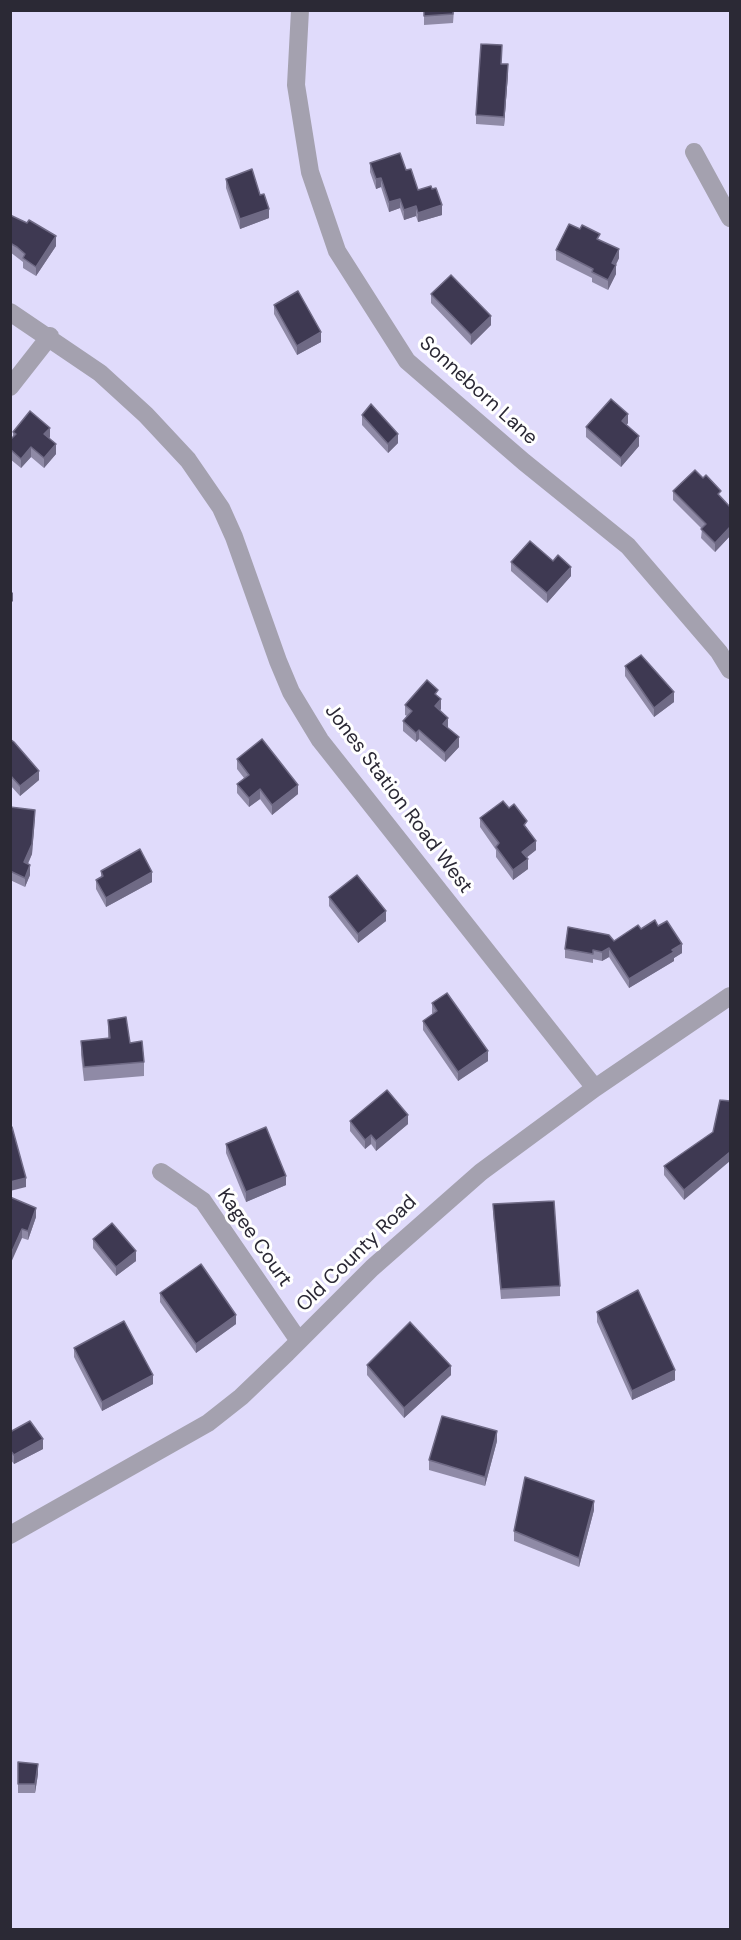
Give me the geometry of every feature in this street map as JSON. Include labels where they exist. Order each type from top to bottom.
[{"type":"street","name":"Sonneborn Lane","points":[[300,10],[296,85],[310,172],[337,251],[407,361],[524,462],[628,546],[719,652],[730,670]]},
{"type":"street","points":[[694,152],[725,196],[730,218]]},
{"type":"street","name":"Jones Station Road West","points":[[10,312],[50,336],[100,374],[146,415],[203,481],[221,508],[234,537],[291,692],[320,740],[595,1088]]},
{"type":"street","points":[[10,387],[50,336]]},
{"type":"street","name":"Old County Road","points":[[10,1535],[208,1423],[241,1397],[428,1216],[481,1172],[595,1088],[730,996]]},
{"type":"street","name":"Kagee Court","points":[[161,1172],[203,1201],[299,1341]]},
{"type":"building","points":[[424,10],[453,10],[453,14],[424,16]]},
{"type":"building","points":[[481,44],[502,45],[501,64],[508,64],[504,117],[476,115]]},
{"type":"building","points":[[400,153],[406,170],[411,169],[418,190],[431,186],[432,189],[436,188],[442,205],[418,213],[416,206],[404,210],[400,199],[389,202],[381,178],[376,179],[370,163]]},
{"type":"building","points":[[252,169],[260,195],[264,194],[269,209],[240,219],[226,179]]},
{"type":"building","points":[[10,215],[27,223],[29,220],[56,236],[36,267],[23,258],[25,254],[10,243]]},
{"type":"building","points":[[569,224],[580,229],[582,225],[600,234],[597,239],[619,249],[612,263],[616,265],[608,280],[592,272],[593,269],[556,250]]},
{"type":"building","points":[[451,275],[491,316],[471,335],[431,294]]},
{"type":"building","points":[[298,291],[321,332],[297,346],[274,305]]},
{"type":"building","points":[[611,399],[628,414],[622,421],[639,436],[621,458],[586,427]]},
{"type":"building","points":[[371,404],[398,434],[388,444],[362,415]]},
{"type":"building","points":[[30,411],[50,428],[44,434],[56,444],[44,458],[31,447],[21,459],[10,449],[10,440],[16,434],[13,432]]},
{"type":"building","points":[[695,470],[703,478],[706,475],[721,491],[718,494],[730,507],[730,527],[715,543],[701,529],[706,524],[673,491]]},
{"type":"building","points":[[530,541],[553,561],[558,555],[571,567],[547,593],[511,562]]},
{"type":"building","points":[[641,655],[674,692],[654,708],[625,666]]},
{"type":"building","points":[[427,680],[438,690],[435,694],[441,699],[435,706],[448,718],[443,724],[459,737],[445,753],[419,730],[416,733],[403,721],[412,711],[405,705]]},
{"type":"building","points":[[10,739],[39,771],[20,786],[10,775]]},
{"type":"building","points":[[262,739],[298,785],[272,805],[260,789],[249,798],[237,784],[249,775],[237,759]]},
{"type":"building","points":[[503,801],[509,808],[514,804],[527,821],[524,825],[536,841],[522,852],[528,859],[513,870],[496,847],[499,843],[480,818]]},
{"type":"building","points":[[10,807],[35,810],[32,844],[24,862],[30,865],[25,878],[10,871]]},
{"type":"building","points":[[140,849],[152,872],[106,898],[96,880],[103,876],[101,871]]},
{"type":"building","points":[[357,875],[386,911],[358,934],[329,897]]},
{"type":"building","points":[[655,920],[658,926],[667,921],[682,944],[672,950],[674,952],[629,979],[609,948],[602,952],[593,950],[593,954],[565,949],[568,927],[609,935],[614,941],[638,925],[641,929]]},
{"type":"building","points":[[447,993],[488,1051],[458,1072],[423,1021],[437,1011],[432,1003]]},
{"type":"building","points":[[126,1017],[130,1043],[142,1041],[144,1062],[84,1067],[81,1041],[110,1038],[108,1020]]},
{"type":"building","points":[[387,1090],[408,1115],[376,1141],[371,1135],[365,1140],[350,1121]]},
{"type":"building","points":[[720,1100],[730,1101],[730,1152],[684,1190],[664,1166],[713,1132]]},
{"type":"building","points":[[10,1127],[12,1127],[26,1178],[10,1182]]},
{"type":"building","points":[[266,1127],[286,1176],[246,1192],[226,1144]]},
{"type":"building","points":[[10,1197],[36,1208],[28,1231],[22,1229],[10,1256]]},
{"type":"building","points":[[554,1201],[560,1286],[501,1289],[493,1204]]},
{"type":"building","points":[[112,1223],[136,1251],[116,1267],[93,1239]]},
{"type":"building","points":[[201,1264],[236,1315],[196,1344],[160,1293]]},
{"type":"building","points":[[638,1290],[675,1370],[632,1391],[597,1312]]},
{"type":"building","points":[[124,1321],[153,1375],[102,1402],[74,1348]]},
{"type":"building","points":[[410,1322],[451,1366],[404,1408],[367,1365]]},
{"type":"building","points":[[442,1416],[497,1431],[485,1477],[429,1460]]},
{"type":"building","points":[[30,1421],[43,1439],[14,1455],[10,1450],[10,1432]]},
{"type":"building","points":[[525,1477],[594,1501],[579,1558],[514,1531]]},
{"type":"building","points":[[18,1762],[38,1764],[35,1784],[18,1784]]}]
